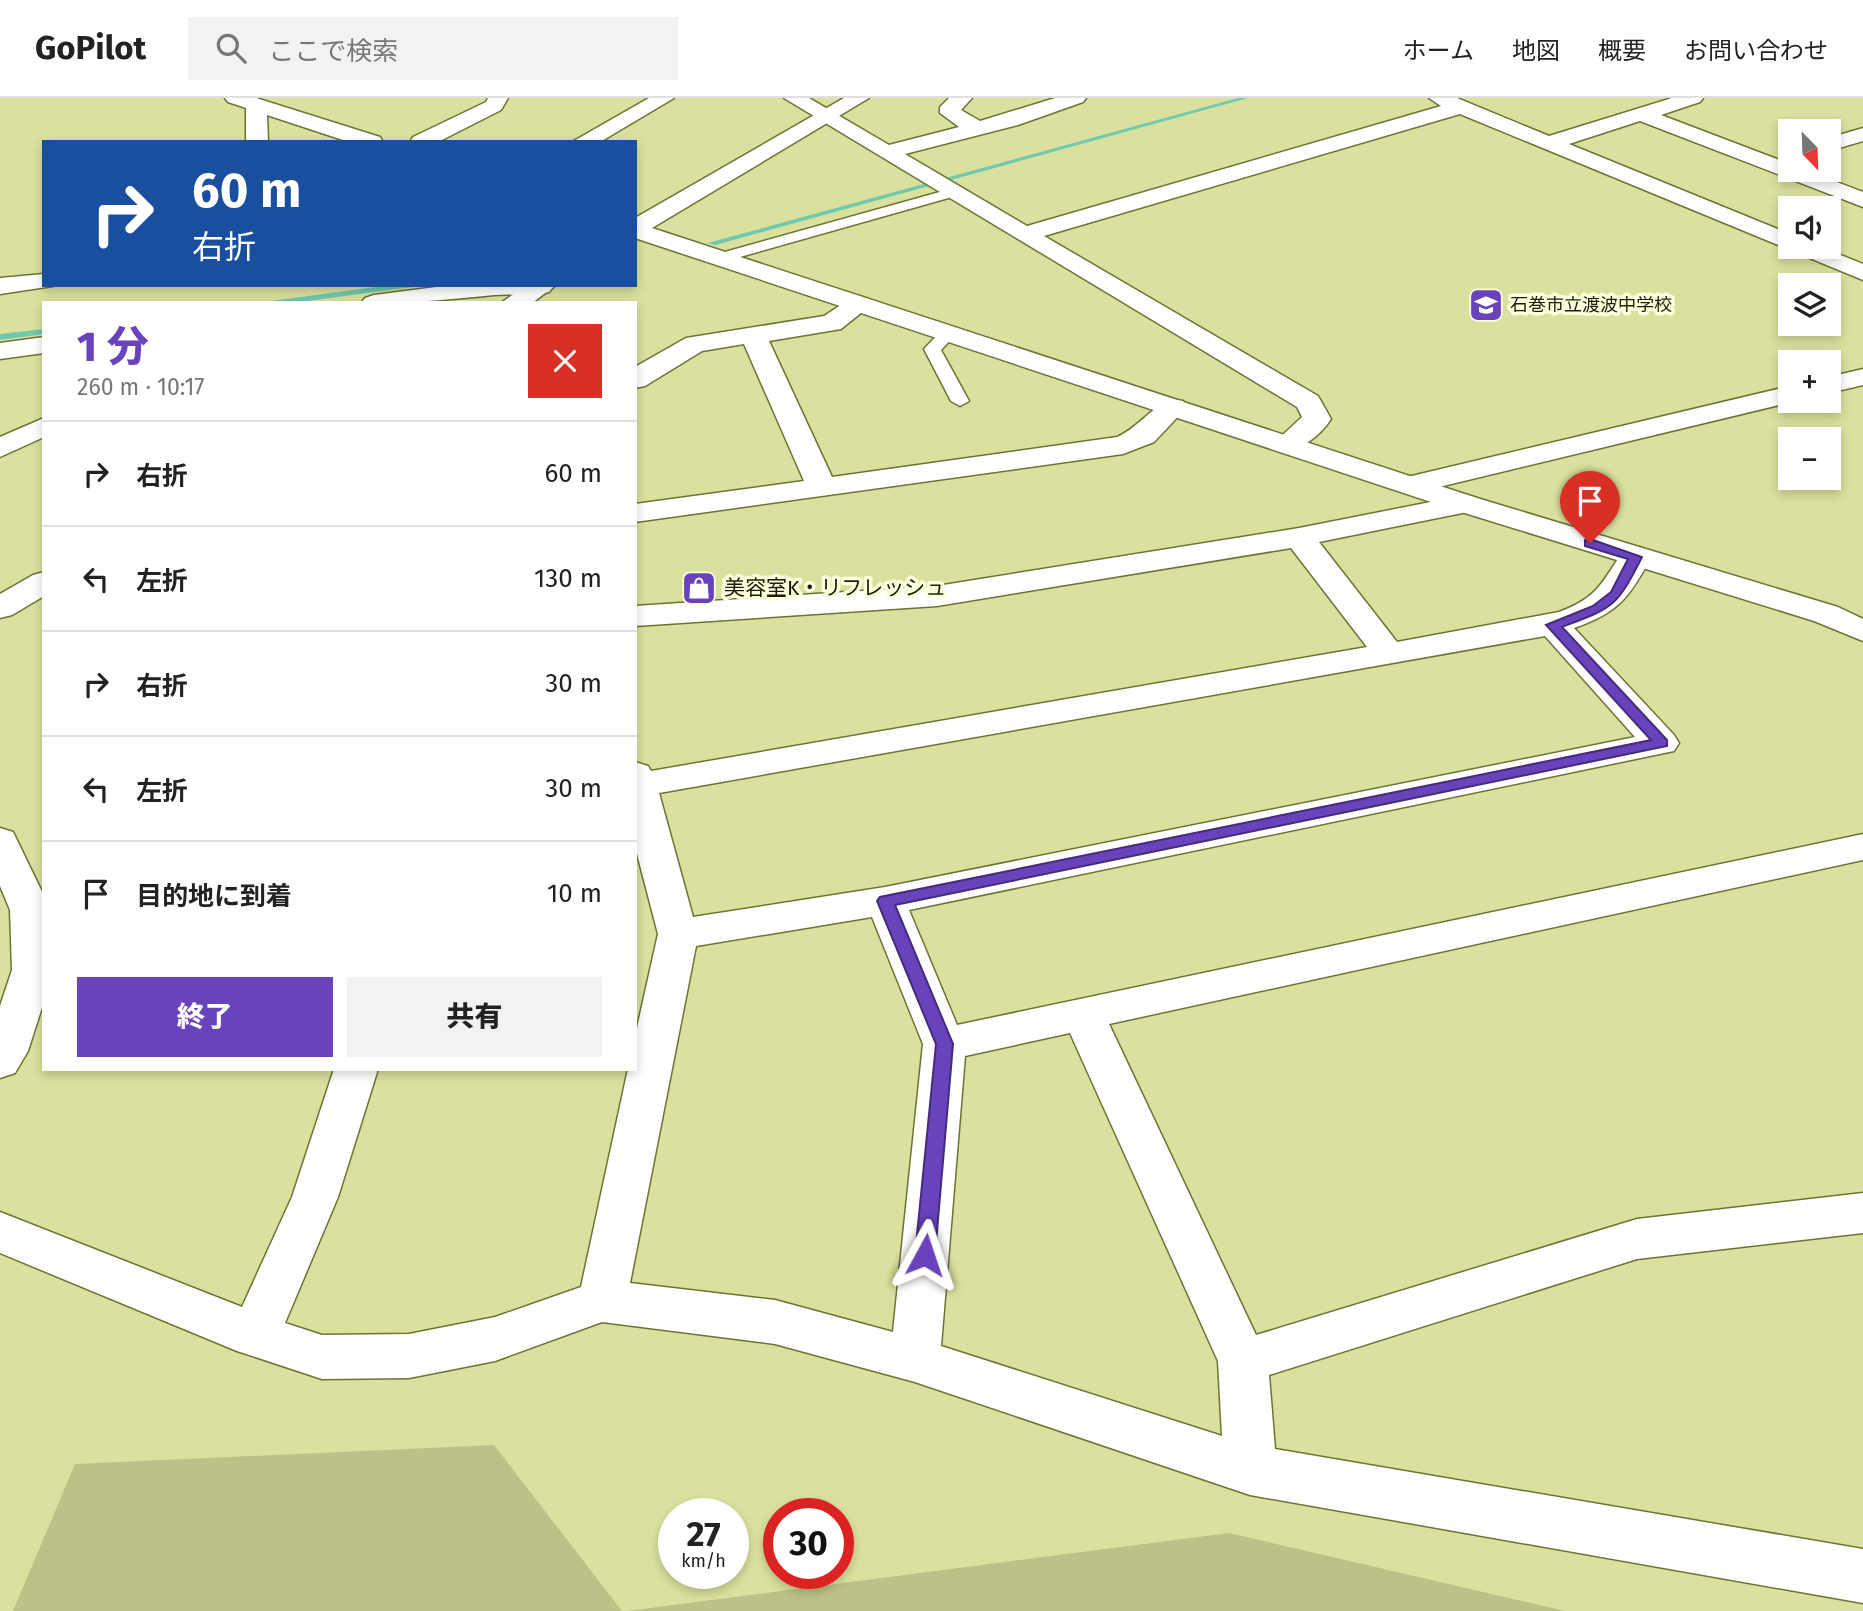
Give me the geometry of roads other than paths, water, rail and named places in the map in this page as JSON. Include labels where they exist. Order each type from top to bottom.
[{"type":"street","points":[[235,98],[366,140]]},
{"type":"street","points":[[425,140],[494,106],[498,98]]},
{"type":"street","points":[[793,98],[889,152],[1308,402],[1317,419],[1287,443]]},
{"type":"street","points":[[637,228],[859,98]]},
{"type":"street","points":[[962,98],[950,107],[951,113],[978,129]]},
{"type":"street","points":[[889,152],[978,129],[1076,98]]},
{"type":"street","points":[[1439,98],[1778,238]]},
{"type":"street","points":[[1549,143],[1693,98]]},
{"type":"street","points":[[586,140],[652,100]]},
{"type":"street","points":[[256,105],[257,140]]},
{"type":"street","points":[[1025,234],[1461,107]]},
{"type":"street","points":[[1640,114],[1778,160]]},
{"type":"street","points":[[1841,141],[1862,135]]},
{"type":"street","points":[[1825,182],[1863,200]]},
{"type":"street","points":[[637,230],[1466,504],[1826,614],[1863,631]]},
{"type":"street","points":[[1829,259],[1863,273]]},
{"type":"street","points":[[0,286],[42,281]]},
{"type":"street","points":[[389,301],[497,287]]},
{"type":"street","points":[[517,301],[540,287]]},
{"type":"street","points":[[637,379],[670,356],[695,344],[832,323],[859,304]]},
{"type":"street","points":[[753,335],[822,488]]},
{"type":"street","points":[[0,351],[42,345]]},
{"type":"street","points":[[1841,382],[1863,377]]},
{"type":"street","points":[[1410,485],[1778,397]]},
{"type":"street","points":[[637,513],[1123,445],[1144,436],[1173,407]]},
{"type":"street","points":[[0,448],[42,427]]},
{"type":"street","points":[[637,616],[937,596],[1299,537],[1466,504]]},
{"type":"street","points":[[1299,537],[1390,654]]},
{"type":"street","points":[[637,779],[1553,625],[1598,608],[1616,595],[1635,557]]},
{"type":"street","points":[[0,608],[42,583]]},
{"type":"street","points":[[678,934],[885,901],[1661,743],[1553,625]]},
{"type":"street","points":[[602,1301],[678,934],[637,783]]},
{"type":"street","points":[[0,841],[30,910],[33,970],[6,1051],[0,1060]]},
{"type":"street","points":[[944,1044],[1863,847]]},
{"type":"street","points":[[885,901],[944,1044],[915,1360]]},
{"type":"street","points":[[1084,1016],[1243,1361],[1250,1471]]},
{"type":"street","points":[[255,1335],[315,1197],[354,1071]]},
{"type":"street","points":[[1243,1361],[1637,1239],[1863,1213]]},
{"type":"street","points":[[0,1232],[255,1335],[322,1357],[408,1356],[495,1339],[602,1301],[775,1322],[915,1360],[1250,1471],[1863,1576]]},
{"type":"lane","points":[[720,258],[944,186]]},
{"type":"lane","points":[[950,333],[932,349],[960,401]]},
{"type":"waterway","points":[[712,243],[1245,98]]},
{"type":"waterway","points":[[287,301],[396,287]]},
{"type":"waterway","points":[[0,337],[42,331]]},
{"type":"place","name":"石巻市立渡波中学校","points":[[1486,305]]},
{"type":"place","name":"美容室K・リフレッシュ","points":[[699,588]]}]
